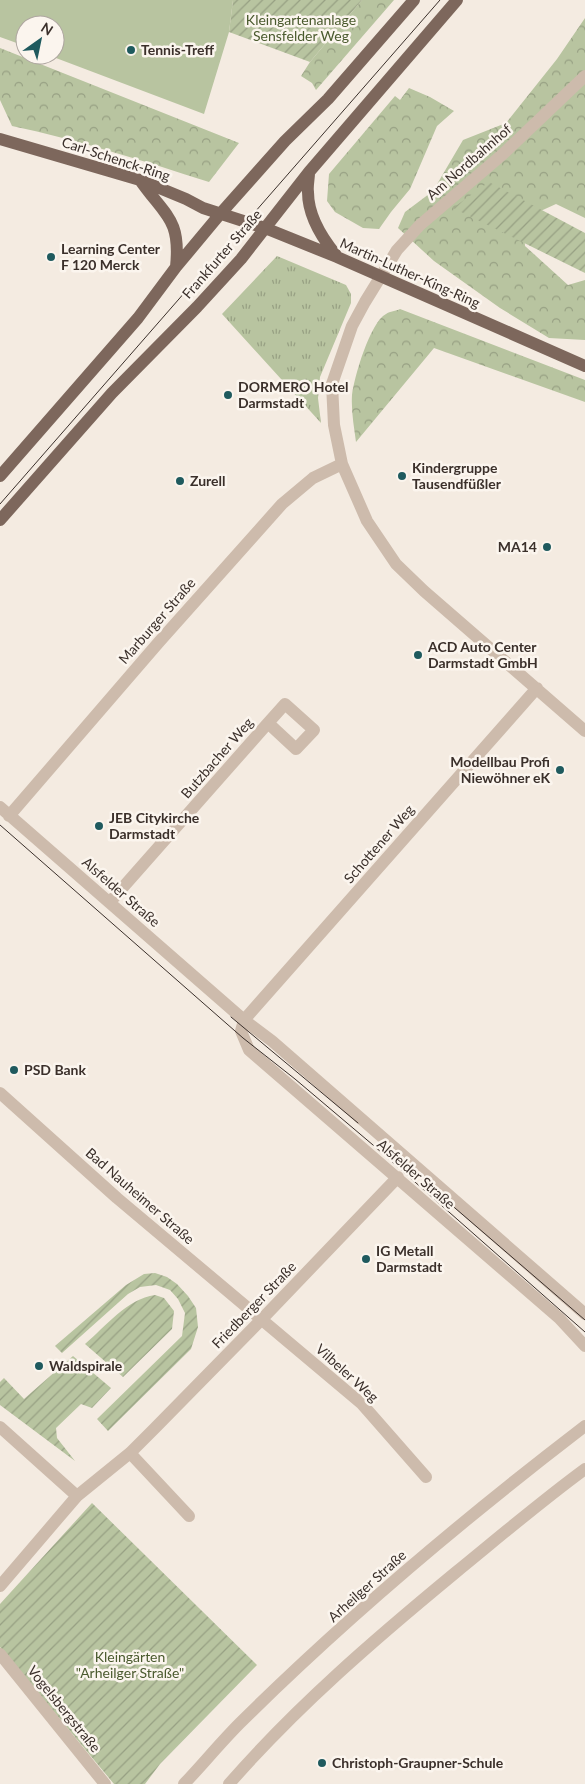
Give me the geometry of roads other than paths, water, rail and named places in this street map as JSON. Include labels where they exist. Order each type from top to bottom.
[{"type":"main road","name":"Frankfurter Straße","points":[[0,476],[138,318],[221,213],[285,141],[328,99],[414,0]]},
{"type":"main road","name":"Frankfurter Straße","points":[[0,520],[112,392],[241,260],[309,172],[458,0]]},
{"type":"main road","name":"Carl-Schenck-Ring","points":[[0,139],[140,180],[203,208],[221,213]]},
{"type":"main road","points":[[309,172],[308,193],[313,215],[321,236],[337,258]]},
{"type":"main road","points":[[140,180],[171,222],[178,247],[176,268]]},
{"type":"main road","name":"Martin-Luther-King-Ring","points":[[221,213],[265,228],[380,276],[585,366]]},
{"type":"street","name":"Am Nordbahnhof","points":[[380,276],[397,250],[420,224],[503,154],[585,76]]},
{"type":"street","points":[[380,276],[352,326],[332,384],[334,425],[342,464],[367,520],[396,564],[424,591],[585,731]]},
{"type":"street","name":"Marburger Straße","points":[[4,812],[282,504],[313,478],[342,464]]},
{"type":"street","name":"Schottener Weg","points":[[244,1020],[537,688]]},
{"type":"street","name":"Butzbacher Weg","points":[[110,902],[268,723]]},
{"type":"street","name":"Alsfelder Straße","points":[[4,812],[244,1020],[279,1047],[585,1314]]},
{"type":"street","name":"Alsfelder Straße","points":[[244,1020],[241,1031],[249,1050],[559,1318],[585,1346]]},
{"type":"street","name":"Bad Nauheimer Straße","points":[[0,1093],[117,1198],[262,1319]]},
{"type":"street","name":"Friedberger Straße","points":[[0,1586],[78,1496],[130,1453],[398,1177]]},
{"type":"street","name":"Vilbeler Weg","points":[[262,1319],[362,1404],[426,1477]]},
{"type":"street","name":"Arheilger Straße","points":[[184,1784],[240,1723],[331,1638],[424,1555],[514,1480],[585,1426]]},
{"type":"street","points":[[0,1427],[78,1496]]},
{"type":"street","points":[[130,1453],[189,1516]]},
{"type":"street","points":[[229,1784],[260,1749],[343,1668],[410,1609],[539,1503],[585,1469]]},
{"type":"street","name":"Vogelsbergstraße","points":[[0,1654],[104,1784]]},
{"type":"tram line","points":[[0,504],[440,0]]},
{"type":"tram line","points":[[0,825],[243,1038],[373,1145],[585,1332]]},
{"type":"tram line","points":[[231,1017],[358,1123]]},
{"type":"tram line","points":[[448,1202],[585,1320]]},
{"type":"place","name":"Tennis-Treff","points":[[131,50]]},
{"type":"place","name":"Learning Center F 120 Merck","points":[[51,257]]},
{"type":"place","name":"DORMERO Hotel Darmstadt","points":[[228,395]]},
{"type":"place","name":"Kindergruppe Tausendfüßler","points":[[402,476]]},
{"type":"place","name":"Zurell","points":[[180,481]]},
{"type":"place","name":"MA14","points":[[547,547]]},
{"type":"place","name":"ACD Auto Center Darmstadt GmbH","points":[[418,655]]},
{"type":"place","name":"Modellbau Profi Niewöhner eK","points":[[560,770]]},
{"type":"place","name":"JEB Citykirche Darmstadt","points":[[99,826]]},
{"type":"place","name":"PSD Bank","points":[[14,1070]]},
{"type":"place","name":"IG Metall Darmstadt","points":[[366,1259]]},
{"type":"place","name":"Waldspirale","points":[[39,1366]]},
{"type":"place","name":"Christoph-Graupner-Schule","points":[[322,1763]]},
{"type":"park label","name":"Kleingartenanlage Sensfelder Weg","points":[[301,28]]},
{"type":"park label","name":"Kleingärten \"Arheilger Straße\"","points":[[130,1665]]}]
